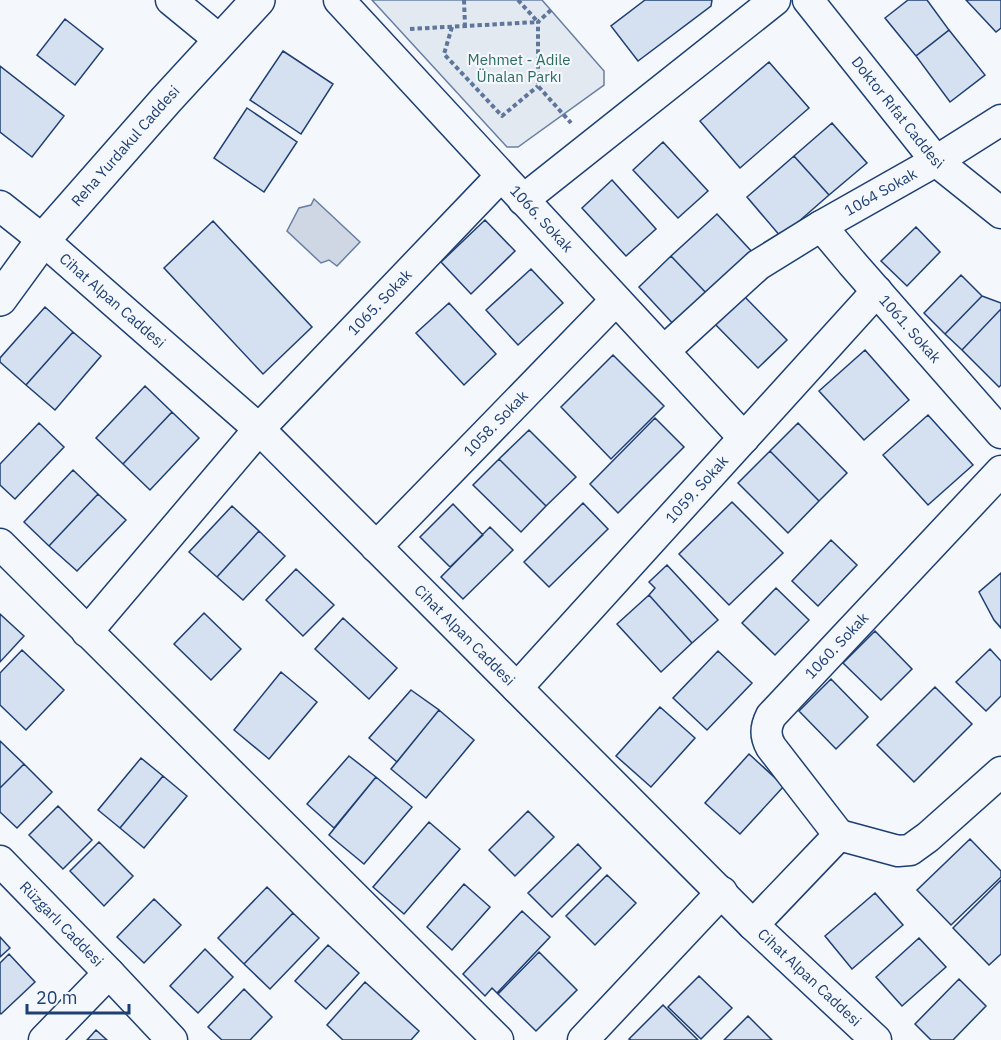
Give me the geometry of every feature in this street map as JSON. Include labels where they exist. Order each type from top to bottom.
[{"type":"street","points":[[171,0],[220,40]]},
{"type":"street","name":"Reha Yurdakul Caddesi","points":[[0,299],[43,240],[258,0]]},
{"type":"street","name":"1066. Sokak","points":[[339,0],[744,438]]},
{"type":"street","points":[[523,200],[775,0]]},
{"type":"street","name":"Doktor Rıfat Caddesi","points":[[808,0],[936,161],[1001,213]]},
{"type":"street","name":"1064 Sokak","points":[[664,351],[758,265],[821,226],[936,161],[1001,120]]},
{"type":"street","name":"1065. Sokak","points":[[87,632],[259,429],[501,176]]},
{"type":"street","name":"Cihat Alpan Caddesi","points":[[0,206],[43,240],[259,429],[753,925],[876,1040]]},
{"type":"street","name":"1061. Sokak","points":[[821,226],[1001,433]]},
{"type":"street","name":"1059. Sokak","points":[[517,688],[877,291]]},
{"type":"street","name":"1058. Sokak","points":[[376,547],[616,300]]},
{"type":"street","name":"1060. Sokak","points":[[839,835],[771,747],[765,732],[767,724],[771,716],[1001,471]]},
{"type":"street","points":[[0,544],[498,1040]]},
{"type":"street","points":[[753,925],[839,835],[888,849],[910,850],[998,779]]},
{"type":"street","name":"Rüzgarlı Caddesi","points":[[0,861],[172,1040]]},
{"type":"street","points":[[583,1040],[722,892]]},
{"type":"street","points":[[44,1040],[109,973]]},
{"type":"path","points":[[464,0],[465,26]]},
{"type":"path","points":[[518,0],[538,22],[538,86],[591,146]]},
{"type":"path","points":[[367,31],[538,22],[551,10]]},
{"type":"path","points":[[452,27],[444,54],[502,116],[538,86]]},
{"type":"green space","name":"Mehmet - Adile Ünalan Parkı","points":[[372,0],[542,0],[604,71],[604,85],[518,147],[507,147]]},
{"type":"shaded area","points":[[314,199],[360,242],[337,266],[329,260],[321,263],[287,231],[299,208],[311,205]]},
{"type":"building","points":[[645,0],[712,0],[711,6],[638,61],[611,26]]},
{"type":"building","points":[[908,0],[927,0],[949,30],[916,56],[885,18]]},
{"type":"building","points":[[966,0],[1001,0],[1001,28],[996,32]]},
{"type":"building","points":[[65,19],[103,49],[75,85],[37,55]]},
{"type":"building","points":[[949,30],[985,75],[950,102],[916,56]]},
{"type":"building","points":[[283,51],[333,84],[301,134],[250,100]]},
{"type":"building","points":[[769,62],[809,108],[740,168],[700,121]]},
{"type":"building","points":[[0,66],[64,116],[32,157],[0,132]]},
{"type":"building","points":[[247,108],[297,142],[264,192],[214,158]]},
{"type":"building","points":[[832,123],[867,163],[829,195],[794,156]]},
{"type":"building","points":[[663,142],[708,191],[678,218],[633,170]]},
{"type":"building","points":[[794,156],[829,195],[781,237],[747,197]]},
{"type":"building","points":[[612,180],[656,229],[626,256],[582,208]]},
{"type":"building","points":[[717,214],[754,254],[709,296],[671,256]]},
{"type":"building","points":[[485,220],[515,251],[471,294],[441,262]]},
{"type":"building","points":[[213,221],[312,327],[263,374],[164,268]]},
{"type":"building","points":[[916,227],[940,252],[907,286],[881,261]]},
{"type":"building","points":[[671,256],[709,296],[676,327],[639,287]]},
{"type":"building","points":[[531,269],[563,303],[518,345],[486,310]]},
{"type":"building","points":[[961,275],[982,296],[945,334],[924,313]]},
{"type":"building","points":[[741,293],[787,340],[758,368],[712,321]]},
{"type":"building","points":[[982,296],[1001,303],[1001,309],[962,350],[945,334]]},
{"type":"building","points":[[449,303],[496,354],[464,385],[416,333]]},
{"type":"building","points":[[45,307],[73,332],[26,385],[0,362],[0,358]]},
{"type":"building","points":[[1001,309],[1001,385],[999,387],[962,350]]},
{"type":"building","points":[[73,332],[101,356],[55,410],[26,385]]},
{"type":"building","points":[[865,350],[909,400],[864,440],[819,391]]},
{"type":"building","points":[[613,355],[664,406],[611,459],[561,407]]},
{"type":"building","points":[[145,386],[172,412],[123,464],[96,438]]},
{"type":"building","points":[[172,412],[199,438],[150,490],[123,464]]},
{"type":"building","points":[[928,415],[973,465],[928,505],[883,455]]},
{"type":"building","points":[[655,418],[684,447],[618,513],[590,484]]},
{"type":"building","points":[[39,423],[64,447],[15,499],[0,485],[0,464]]},
{"type":"building","points":[[798,423],[847,473],[819,501],[770,451]]},
{"type":"building","points":[[529,430],[576,477],[546,506],[499,459]]},
{"type":"building","points":[[770,451],[819,501],[788,533],[738,483]]},
{"type":"building","points":[[499,459],[546,506],[521,532],[473,485]]},
{"type":"building","points":[[73,470],[98,494],[49,546],[24,522]]},
{"type":"building","points":[[98,494],[126,520],[77,571],[49,546]]},
{"type":"building","points":[[732,502],[783,553],[729,605],[679,554]]},
{"type":"building","points":[[583,503],[608,529],[549,587],[524,562]]},
{"type":"building","points":[[453,504],[483,535],[450,567],[420,537]]},
{"type":"building","points":[[232,506],[259,531],[217,577],[189,552]]},
{"type":"building","points":[[490,527],[513,550],[463,599],[441,577]]},
{"type":"building","points":[[259,531],[285,556],[243,600],[217,577]]},
{"type":"building","points":[[831,540],[857,565],[818,606],[792,581]]},
{"type":"building","points":[[667,565],[718,620],[692,643],[649,595],[655,588],[649,582]]},
{"type":"building","points":[[296,569],[334,605],[303,636],[266,600]]},
{"type":"building","points":[[1001,573],[1001,628],[994,620],[979,592]]},
{"type":"building","points":[[776,588],[809,620],[775,655],[742,623]]},
{"type":"building","points":[[649,595],[692,643],[661,672],[617,624]]},
{"type":"building","points":[[204,613],[241,649],[211,680],[174,644]]},
{"type":"building","points":[[0,614],[24,636],[0,662]]},
{"type":"building","points":[[343,618],[397,668],[369,699],[315,649]]},
{"type":"building","points":[[875,631],[912,669],[881,700],[843,663]]},
{"type":"building","points":[[990,649],[1001,661],[1001,696],[986,711],[956,682]]},
{"type":"building","points":[[22,650],[64,690],[26,730],[0,705],[0,673]]},
{"type":"building","points":[[718,651],[752,683],[707,730],[673,698]]},
{"type":"building","points":[[281,672],[317,702],[269,759],[234,730]]},
{"type":"building","points":[[831,679],[868,717],[836,749],[799,711]]},
{"type":"building","points":[[935,687],[972,724],[914,782],[877,745]]},
{"type":"building","points":[[411,690],[439,710],[397,762],[369,738]]},
{"type":"building","points":[[660,707],[695,738],[651,787],[616,756]]},
{"type":"building","points":[[439,710],[474,740],[426,798],[391,769]]},
{"type":"building","points":[[0,741],[24,764],[0,788]]},
{"type":"building","points":[[749,754],[784,786],[740,834],[705,803]]},
{"type":"building","points":[[349,756],[376,777],[334,828],[307,804]]},
{"type":"building","points":[[141,758],[163,776],[120,828],[98,810]]},
{"type":"building","points":[[24,764],[52,792],[17,828],[0,812],[0,788]]},
{"type":"building","points":[[163,776],[187,796],[144,848],[120,828]]},
{"type":"building","points":[[376,777],[412,807],[364,864],[329,835]]},
{"type":"building","points":[[58,806],[92,840],[63,869],[29,835]]},
{"type":"building","points":[[528,811],[554,837],[515,876],[489,850]]},
{"type":"building","points":[[429,822],[460,849],[404,914],[373,887]]},
{"type":"building","points":[[970,839],[1001,871],[1001,877],[951,925],[917,890]]},
{"type":"building","points":[[99,842],[133,876],[104,906],[70,871]]},
{"type":"building","points":[[578,844],[601,868],[552,917],[528,893]]},
{"type":"building","points":[[607,875],[636,903],[595,945],[566,916]]},
{"type":"building","points":[[1001,880],[1001,954],[989,965],[953,928]]},
{"type":"building","points":[[464,884],[490,907],[452,950],[427,927]]},
{"type":"building","points":[[267,887],[293,913],[244,964],[218,938]]},
{"type":"building","points":[[875,893],[903,925],[852,969],[825,936]]},
{"type":"building","points":[[154,899],[181,925],[144,963],[117,937]]},
{"type":"building","points":[[522,911],[550,937],[497,993],[492,988],[485,996],[463,974]]},
{"type":"building","points":[[293,913],[319,938],[270,989],[244,964]]},
{"type":"building","points":[[0,937],[10,948],[0,957]]},
{"type":"building","points":[[919,938],[946,967],[902,1006],[876,977]]},
{"type":"building","points":[[328,945],[359,973],[326,1009],[295,981]]},
{"type":"building","points":[[205,949],[233,977],[198,1013],[170,986]]},
{"type":"building","points":[[539,952],[577,990],[536,1031],[498,994]]},
{"type":"building","points":[[9,954],[35,982],[1,1014],[0,963]]},
{"type":"building","points":[[699,976],[732,1008],[701,1039],[668,1007]]},
{"type":"building","points":[[959,979],[986,1006],[953,1040],[931,1040],[915,1024]]},
{"type":"building","points":[[365,982],[419,1031],[411,1040],[343,1040],[327,1025]]},
{"type":"building","points":[[244,989],[272,1017],[250,1040],[222,1040],[208,1027]]},
{"type":"building","points":[[663,1005],[698,1040],[629,1039]]},
{"type":"building","points":[[748,1016],[772,1040],[724,1040]]},
{"type":"building","points":[[96,1030],[107,1040],[87,1040]]}]
